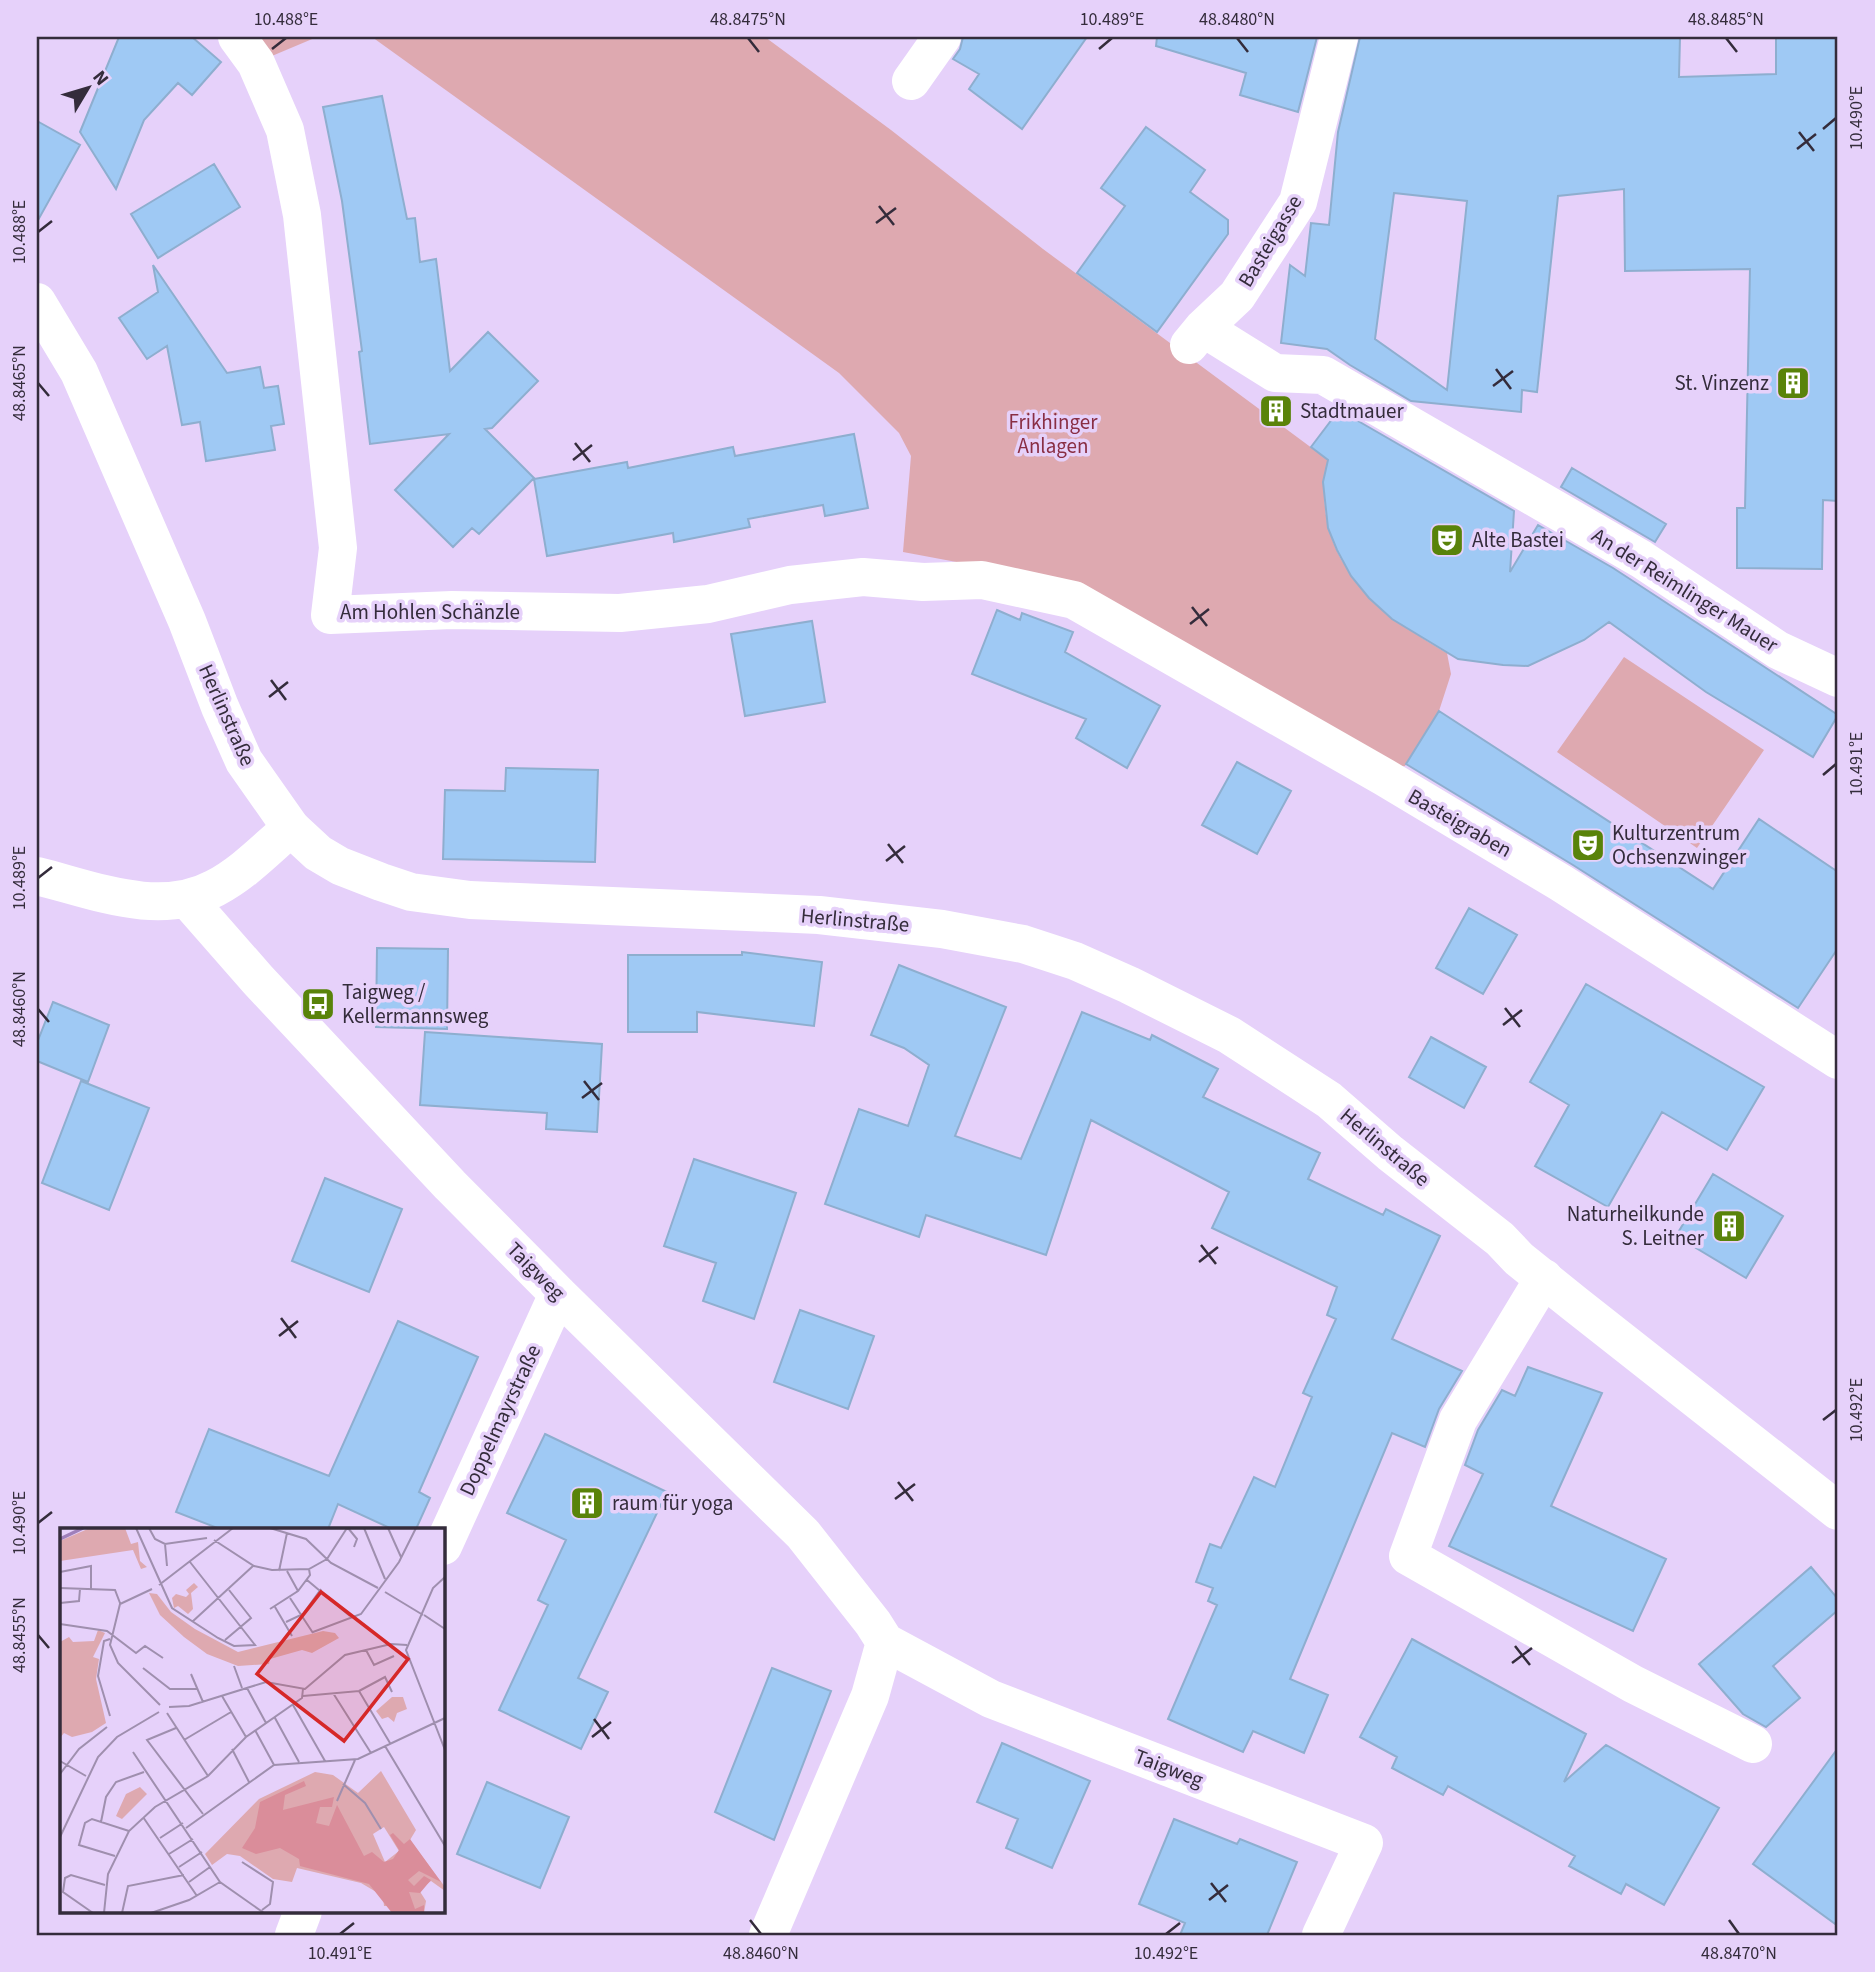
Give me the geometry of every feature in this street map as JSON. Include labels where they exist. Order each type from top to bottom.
[{"type":"street","name":"Am Hohlen Schänzle","points":[[237,37],[256,63],[285,130],[302,215],[338,548],[330,615],[452,610],[620,613],[708,604],[790,585],[863,577],[923,582],[982,580],[1074,600]]},
{"type":"street","points":[[911,81],[942,37]]},
{"type":"street","name":"Basteigasse","points":[[1196,336],[1237,296],[1298,202],[1339,37]]},
{"type":"street","name":"Herlinstraße","points":[[37,302],[79,372],[187,621],[244,761],[292,828],[318,853],[340,866],[411,891],[470,900],[819,915],[942,929],[1023,944],[1075,961],[1229,1035],[1329,1100],[1390,1153],[1500,1239],[1519,1259],[1838,1511]]},
{"type":"street","name":"An der Reimlinger Mauer","points":[[1196,336],[1275,373],[1323,375],[1641,559],[1778,650],[1838,678]]},
{"type":"street","name":"Basteigraben","points":[[1074,600],[1384,777],[1561,883],[1838,1060]]},
{"type":"street","points":[[37,876],[145,902],[187,899],[229,880],[292,828]]},
{"type":"street","name":"Taigweg","points":[[187,899],[258,980],[441,1176],[803,1534],[873,1623],[885,1643],[992,1699],[1364,1843],[1321,1935]]},
{"type":"street","points":[[1544,1278],[1458,1420],[1408,1556],[1633,1684],[1753,1744]]},
{"type":"street","name":"Doppelmayrstraße","points":[[444,1544],[558,1294]]},
{"type":"street","points":[[768,1935],[870,1696],[885,1643]]},
{"type":"street","points":[[294,1935],[303,1912]]},
{"type":"green space","points":[[239,37],[317,37],[260,61]]},
{"type":"green space","name":"Frikhinger Anlagen","points":[[372,37],[765,37],[891,130],[1043,249],[1328,460],[1324,494],[1328,525],[1337,552],[1352,576],[1372,598],[1394,618],[1447,653],[1451,674],[1439,711],[1405,766],[1395,768],[1068,583],[903,552],[911,456],[899,433],[839,373]]},
{"type":"green space","points":[[1624,657],[1764,750],[1697,848],[1557,752]]},
{"type":"building","points":[[119,37],[192,37],[221,62],[192,95],[178,83],[144,120],[116,189],[80,132]]},
{"type":"building","points":[[963,37],[1087,37],[1022,129],[969,89],[979,74],[953,59],[960,49]]},
{"type":"building","points":[[1157,37],[1317,37],[1298,112],[1240,95],[1246,73],[1156,46]]},
{"type":"building","points":[[1360,37],[1680,37],[1679,77],[1776,74],[1776,37],[1838,37],[1838,501],[1823,500],[1822,569],[1737,568],[1737,508],[1745,508],[1750,269],[1625,271],[1624,189],[1558,196],[1537,392],[1522,390],[1521,412],[1411,401],[1327,349],[1281,343],[1290,265],[1305,276],[1311,223],[1329,225],[1338,132]],"holes":[[[1394,193],[1467,201],[1447,390],[1375,339]]]},
{"type":"building","points":[[382,96],[407,219],[415,218],[420,262],[436,259],[450,371],[488,332],[538,381],[492,428],[485,429],[534,478],[479,534],[472,528],[453,547],[395,490],[449,434],[370,444],[359,352],[362,351],[342,201],[323,107]]},
{"type":"building","points":[[37,121],[80,145],[37,222]]},
{"type":"building","points":[[1146,127],[1205,170],[1190,192],[1228,220],[1228,234],[1157,332],[1077,273],[1125,206],[1101,188]]},
{"type":"building","points":[[214,164],[240,207],[158,258],[131,214]]},
{"type":"building","points":[[153,265],[227,373],[260,367],[264,388],[278,386],[284,424],[271,426],[275,450],[206,461],[200,422],[182,425],[167,346],[147,359],[119,318],[158,292]]},
{"type":"building","name":"Alte Bastei","points":[[1339,410],[1514,511],[1510,572],[1538,525],[1613,568],[1838,715],[1813,757],[1706,692],[1609,622],[1584,640],[1528,666],[1458,659],[1392,619],[1369,598],[1351,576],[1328,528],[1323,482],[1328,460],[1311,447]]},
{"type":"building","points":[[854,434],[868,508],[825,516],[823,505],[748,519],[750,527],[674,542],[673,533],[547,556],[534,479],[627,462],[628,468],[733,447],[735,456]]},
{"type":"building","points":[[1572,468],[1666,524],[1655,542],[1561,487]]},
{"type":"building","points":[[997,610],[1020,620],[1022,613],[1073,632],[1065,652],[1160,706],[1127,768],[1076,738],[1086,719],[972,674]]},
{"type":"building","points":[[812,621],[825,702],[745,716],[731,634]]},
{"type":"building","name":"Kulturzentrum Ochsenzwinger","points":[[1439,711],[1713,889],[1759,819],[1838,872],[1838,948],[1798,1008],[1573,865],[1406,764]]},
{"type":"building","points":[[1237,762],[1291,791],[1257,854],[1202,825]]},
{"type":"building","points":[[506,768],[598,770],[595,862],[443,859],[445,790],[505,791]]},
{"type":"building","points":[[1469,908],[1517,935],[1483,994],[1436,968]]},
{"type":"building","points":[[377,948],[448,949],[447,1029],[376,1027]]},
{"type":"building","points":[[742,952],[822,962],[814,1026],[697,1012],[697,1032],[628,1032],[628,955],[742,955]]},
{"type":"building","points":[[899,965],[1006,1007],[955,1136],[1021,1159],[1082,1012],[1150,1040],[1152,1035],[1218,1069],[1203,1097],[1320,1153],[1308,1179],[1383,1215],[1386,1209],[1440,1236],[1392,1339],[1462,1371],[1439,1409],[1425,1447],[1392,1433],[1290,1679],[1328,1695],[1304,1753],[1253,1731],[1243,1752],[1168,1719],[1217,1605],[1208,1601],[1213,1588],[1196,1582],[1210,1544],[1221,1548],[1254,1477],[1275,1487],[1312,1397],[1303,1393],[1336,1319],[1327,1315],[1337,1287],[1212,1228],[1229,1192],[1091,1120],[1046,1255],[926,1215],[919,1237],[825,1204],[859,1109],[908,1126],[929,1065],[904,1048],[871,1035]]},
{"type":"building","points":[[1586,984],[1764,1087],[1727,1150],[1662,1112],[1608,1207],[1535,1166],[1569,1105],[1530,1082]]},
{"type":"building","points":[[53,1002],[109,1025],[88,1082],[37,1061],[37,1043]]},
{"type":"building","points":[[425,1032],[602,1044],[597,1132],[546,1129],[547,1113],[420,1105]]},
{"type":"building","points":[[1431,1037],[1486,1067],[1464,1108],[1409,1077]]},
{"type":"building","points":[[81,1081],[149,1108],[109,1210],[42,1183]]},
{"type":"building","points":[[694,1159],[796,1193],[754,1319],[703,1301],[716,1263],[664,1246]]},
{"type":"building","name":"Naturheilkunde S. Leitner","points":[[1713,1174],[1783,1216],[1746,1278],[1676,1236]]},
{"type":"building","points":[[325,1178],[402,1209],[369,1292],[292,1261]]},
{"type":"building","points":[[800,1310],[874,1336],[848,1409],[774,1382]]},
{"type":"building","points":[[398,1321],[478,1357],[419,1492],[430,1498],[416,1528],[390,1528],[338,1504],[328,1528],[217,1528],[176,1512],[209,1429],[329,1476]]},
{"type":"building","points":[[1528,1367],[1602,1393],[1551,1506],[1666,1559],[1633,1631],[1449,1546],[1483,1474],[1465,1465],[1478,1430],[1502,1390],[1515,1396]]},
{"type":"building","points":[[545,1434],[667,1492],[578,1678],[608,1692],[581,1749],[499,1710],[548,1605],[538,1600],[566,1540],[507,1513]]},
{"type":"building","points":[[1811,1567],[1838,1599],[1838,1610],[1773,1666],[1800,1698],[1766,1727],[1743,1714],[1699,1664]]},
{"type":"building","points":[[1412,1639],[1586,1734],[1564,1782],[1606,1745],[1719,1808],[1664,1905],[1626,1884],[1621,1894],[1569,1866],[1575,1856],[1448,1786],[1443,1795],[1392,1768],[1397,1757],[1360,1737]]},
{"type":"building","points":[[772,1668],[831,1691],[774,1840],[715,1812]]},
{"type":"building","points":[[1002,1743],[1090,1781],[1052,1868],[1006,1848],[1018,1819],[977,1802]]},
{"type":"building","points":[[1838,1748],[1838,1926],[1753,1864]]},
{"type":"building","points":[[487,1782],[569,1817],[540,1888],[457,1854]]},
{"type":"building","points":[[1174,1819],[1237,1844],[1240,1839],[1297,1862],[1267,1935],[1180,1935],[1185,1923],[1139,1904]]},
{"type":"place","name":"St. Vinzenz","points":[[1793,383]]},
{"type":"place","name":"Stadtmauer","points":[[1276,411]]},
{"type":"place","name":"Alte Bastei","points":[[1447,540]]},
{"type":"place","name":"Kulturzentrum Ochsenzwinger","points":[[1588,845]]},
{"type":"place","name":"Taigweg / Kellermannsweg","points":[[318,1004]]},
{"type":"place","name":"Naturheilkunde S. Leitner","points":[[1729,1226]]},
{"type":"place","name":"raum für yoga","points":[[587,1503]]}]
